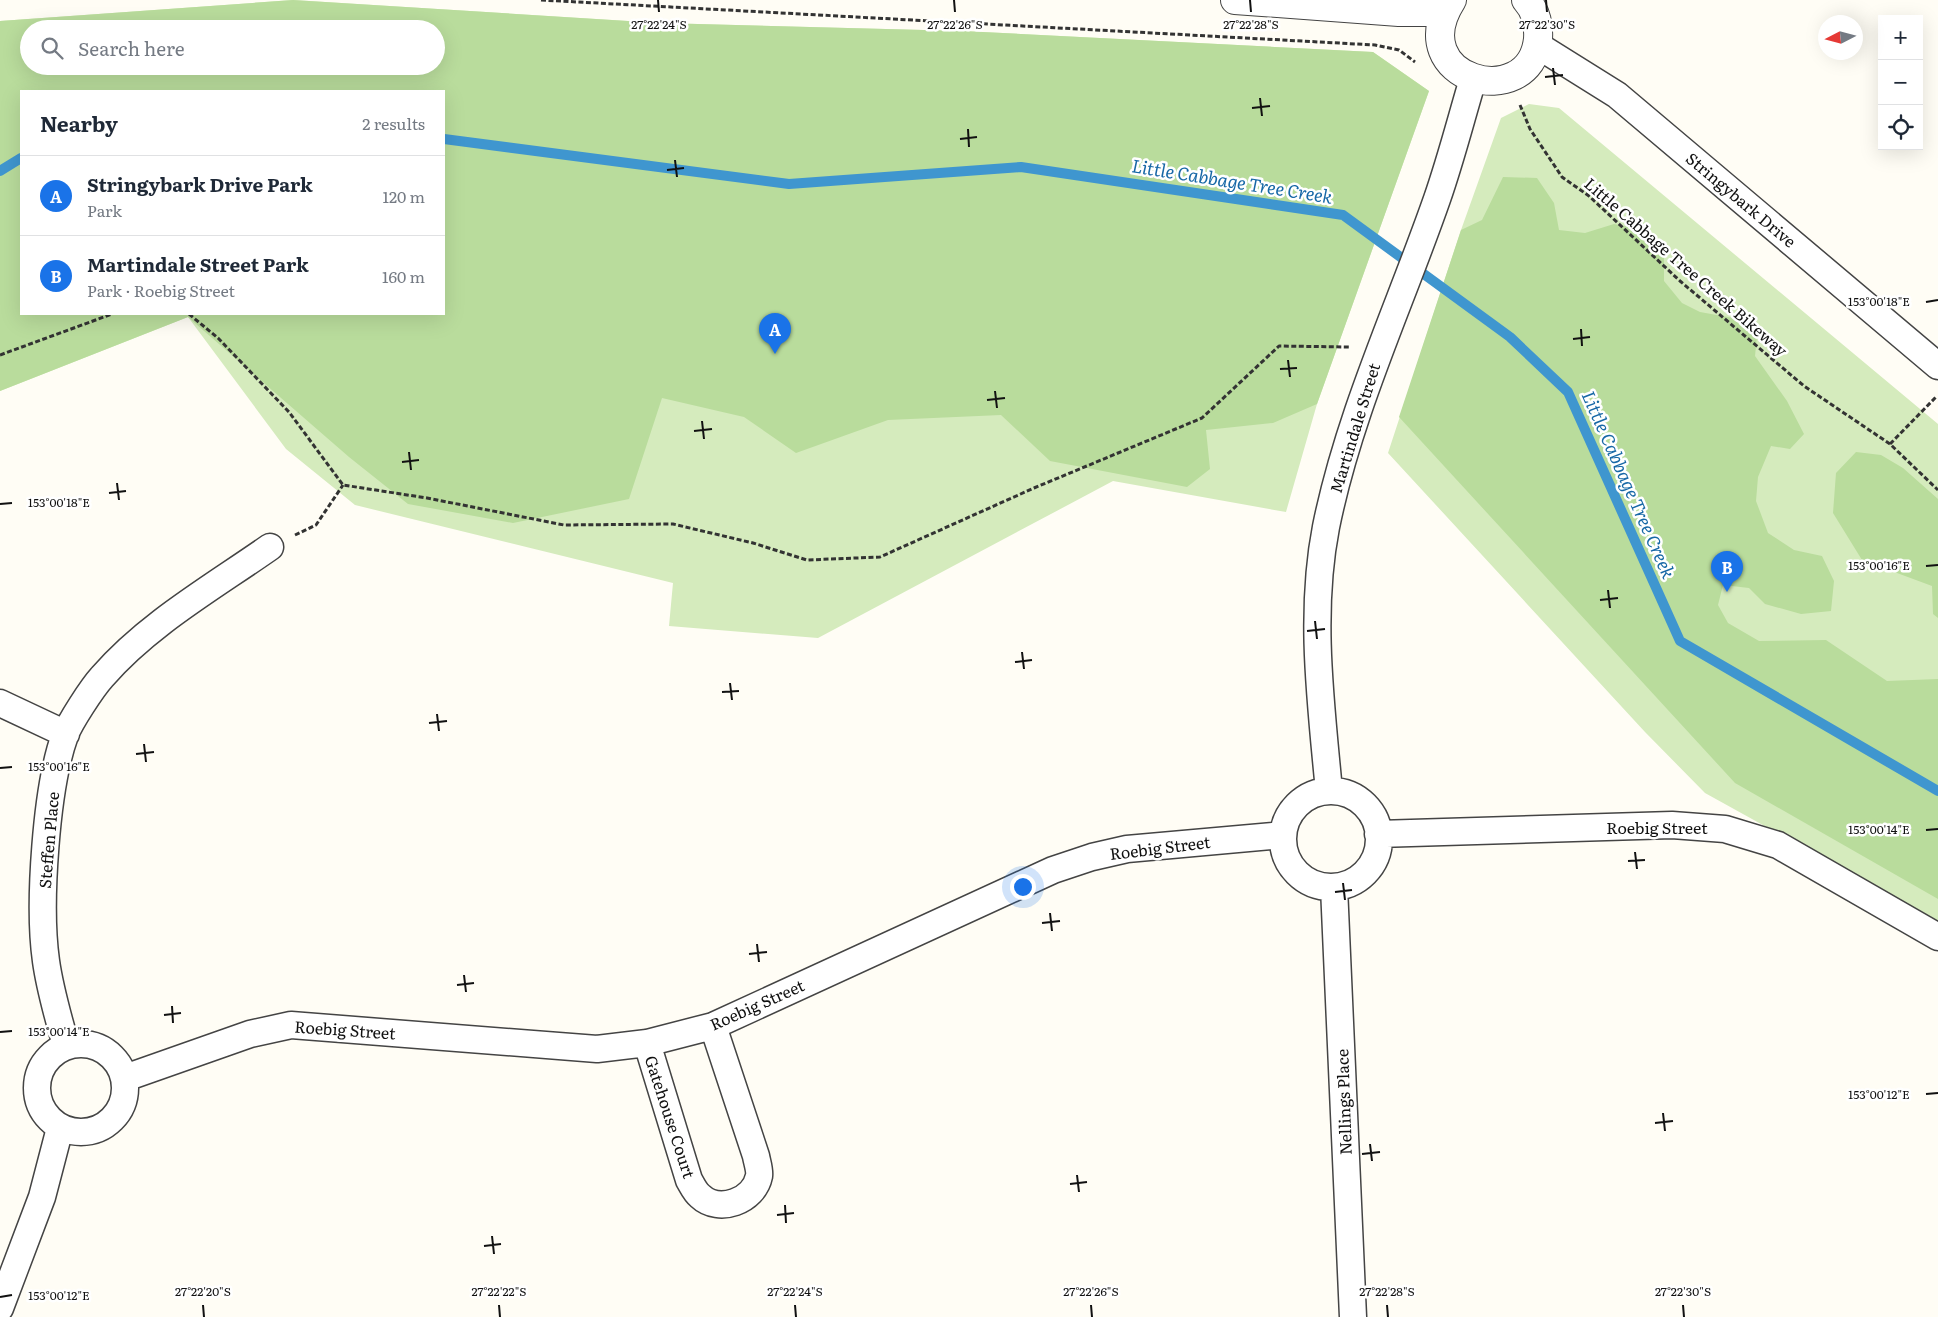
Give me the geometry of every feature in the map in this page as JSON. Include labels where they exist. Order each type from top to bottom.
[{"type":"street","points":[[1235,0],[1399,12],[1448,6],[1440,28],[1441,44],[1448,59],[1458,71],[1473,79],[1489,82],[1505,79],[1519,72],[1530,60],[1537,45],[1539,30],[1536,15],[1526,0]]},
{"type":"street","name":"Stringybark Drive","points":[[1537,45],[1617,95],[1938,366]]},
{"type":"street","name":"Martindale Street","points":[[1329,791],[1319,682],[1318,612],[1326,528],[1348,441],[1393,312],[1437,198],[1473,79]]},
{"type":"street","name":"Steffen Place","points":[[66,1045],[53,1001],[46,959],[43,911],[47,831],[56,775],[66,734],[101,678],[128,651],[166,620],[270,548]]},
{"type":"street","points":[[0,703],[66,734]]},
{"type":"street","points":[[1329,791],[1343,793],[1356,798],[1371,814],[1378,834],[1375,859],[1368,870],[1347,885],[1334,887],[1318,885],[1303,878],[1292,867],[1285,852],[1283,835],[1290,816],[1303,800],[1329,791]]},
{"type":"street","name":"Roebig Street","points":[[1378,834],[1672,825],[1725,829],[1778,845],[1938,937]]},
{"type":"street","name":"Roebig Street","points":[[125,1078],[250,1034],[291,1025],[597,1049],[647,1043],[713,1026],[1053,870],[1092,857],[1127,849],[1283,835]]},
{"type":"street","name":"Nellings Place","points":[[1334,887],[1353,1317]]},
{"type":"street","name":"Gatehouse Court","points":[[647,1043],[688,1180],[700,1197],[708,1201],[717,1205],[736,1203],[752,1190],[759,1175],[756,1156],[713,1026]]},
{"type":"street","points":[[88,1044],[109,1053],[119,1064],[125,1078],[123,1103],[108,1124],[85,1133],[60,1128],[49,1119],[40,1106],[37,1085],[43,1064],[53,1052],[66,1045],[88,1044]]},
{"type":"street","points":[[0,1308],[42,1197],[60,1128]]},
{"type":"path","points":[[541,0],[1375,45],[1399,50],[1419,66]]},
{"type":"path","name":"Little Cabbage Tree Creek Bikeway","points":[[1517,98],[1530,129],[1562,177],[1589,196],[1680,281],[1804,386],[1890,444],[1938,490]]},
{"type":"path","points":[[0,355],[109,315]]},
{"type":"path","points":[[190,315],[218,338],[289,412],[343,485],[427,498],[564,525],[673,524],[753,543],[807,560],[880,557],[1034,488],[1202,418],[1279,346],[1353,348]]},
{"type":"path","points":[[1890,444],[1938,396]]},
{"type":"path","points":[[270,548],[316,524],[343,485]]},
{"type":"green space","points":[[293,0],[660,23],[962,31],[1373,52],[1429,91],[1317,404],[1286,512],[1113,481],[818,638],[669,626],[673,583],[355,505],[286,449],[188,317],[0,391],[0,21]]},
{"type":"green space","points":[[293,0],[660,23],[962,31],[1373,52],[1429,91],[1317,404],[1273,423],[1206,430],[1210,469],[1187,487],[1050,461],[1001,415],[888,420],[796,453],[744,417],[662,398],[629,499],[513,523],[408,504],[349,457],[188,317],[0,391],[0,21]]},
{"type":"green space","points":[[1529,104],[1559,108],[1938,424],[1938,922],[1705,793],[1645,732],[1388,453],[1461,230],[1501,118]]},
{"type":"green space","points":[[1503,177],[1537,178],[1554,203],[1559,230],[1585,233],[1614,224],[1652,232],[1664,257],[1664,281],[1682,303],[1700,312],[1739,319],[1757,336],[1755,356],[1787,401],[1804,434],[1790,449],[1771,446],[1758,477],[1756,501],[1768,533],[1794,550],[1822,556],[1834,581],[1831,611],[1801,614],[1765,604],[1749,588],[1723,585],[1718,605],[1728,623],[1759,641],[1826,640],[1887,681],[1938,679],[1938,899],[1735,783],[1399,417],[1461,230],[1482,220]]},
{"type":"green space","points":[[1856,452],[1881,455],[1903,468],[1938,499],[1938,618],[1933,614],[1932,586],[1862,560],[1833,513],[1836,473]]},
{"type":"waterway","name":"Little Cabbage Tree Creek","points":[[445,139],[789,184],[1021,167],[1343,215],[1510,337],[1568,392],[1680,641],[1938,791]]},
{"type":"waterway","name":"Little Cabbage Tree Creek","points":[[0,171],[20,159]]},
{"type":"place","name":"Stringybark Drive Park","points":[[775,354]]},
{"type":"place","name":"Martindale Street Park","points":[[1727,592]]}]
